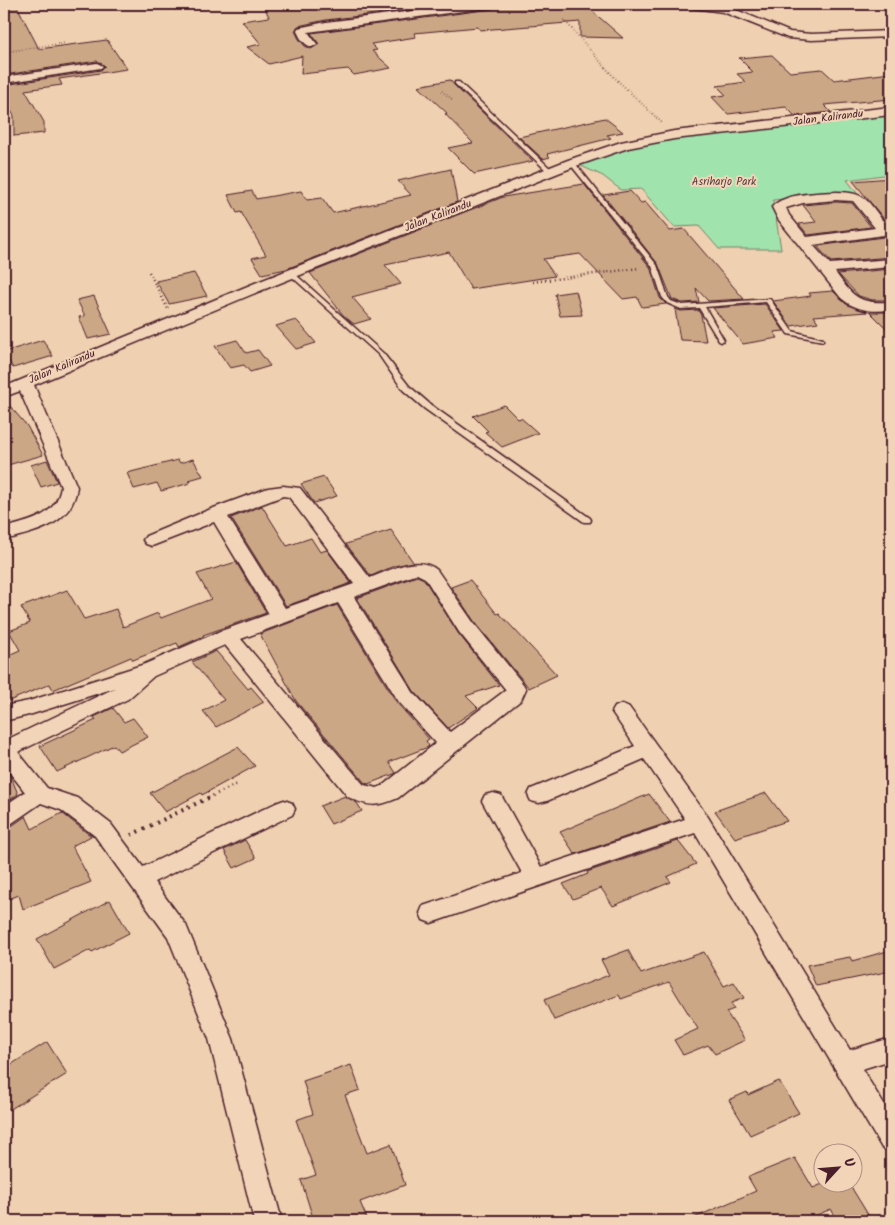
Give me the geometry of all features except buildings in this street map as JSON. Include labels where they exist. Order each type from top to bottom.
[{"type":"street","points":[[312,44],[304,36],[302,30],[326,25],[492,4]]},
{"type":"street","points":[[685,4],[725,10],[758,22],[772,30],[801,37],[891,34]]},
{"type":"street","points":[[4,80],[97,66]]},
{"type":"street","name":"Jalan Kalirandu","points":[[4,392],[174,320],[572,163],[625,145],[674,135],[891,111]]},
{"type":"street","points":[[888,230],[856,196],[793,201],[782,204],[779,211],[841,290],[860,306],[876,308],[891,306]]},
{"type":"street","points":[[803,242],[888,230]]},
{"type":"street","points":[[826,269],[891,263]]},
{"type":"street","points":[[4,534],[52,518],[63,509],[69,497],[69,487],[25,383]]},
{"type":"street","points":[[152,540],[274,492],[294,492],[365,585]]},
{"type":"street","points":[[217,513],[280,616]]},
{"type":"street","points":[[4,713],[29,708],[152,668],[228,636],[280,616],[416,568],[426,570],[466,627],[516,689],[514,695],[509,700],[449,744],[390,792],[378,798],[366,796],[356,791],[228,636]]},
{"type":"street","points":[[342,594],[406,697],[449,744]]},
{"type":"street","points":[[152,668],[121,694],[4,750],[39,794],[68,804],[104,830],[178,932],[220,1039],[268,1221]]},
{"type":"street","points":[[622,712],[700,823],[891,1139]]},
{"type":"street","points":[[539,795],[648,749]]},
{"type":"street","points":[[4,817],[39,794]]},
{"type":"street","points":[[493,801],[536,878]]},
{"type":"street","points":[[139,878],[284,809]]},
{"type":"street","points":[[431,913],[700,823]]},
{"type":"street","points":[[844,1064],[891,1049]]},
{"type":"lane","points":[[457,83],[551,172]]},
{"type":"lane","points":[[572,163],[656,266],[665,297],[669,302],[681,307],[768,300],[790,333],[821,340]]},
{"type":"lane","points":[[292,274],[381,354],[406,388],[428,407],[587,520]]},
{"type":"lane","points":[[701,306],[721,340]]},
{"type":"path","points":[[564,20],[613,76],[674,135]]},
{"type":"path","points":[[4,52],[65,43]]},
{"type":"path","points":[[533,282],[656,266]]},
{"type":"path","points":[[149,272],[174,320]]},
{"type":"path","points":[[114,844],[237,784]]},
{"type":"green space","name":"Asriharjo Park","points":[[891,111],[891,174],[847,180],[857,193],[773,200],[781,249],[719,249],[699,226],[674,227],[641,189],[621,190],[603,176],[579,165],[619,149],[675,136]]}]
